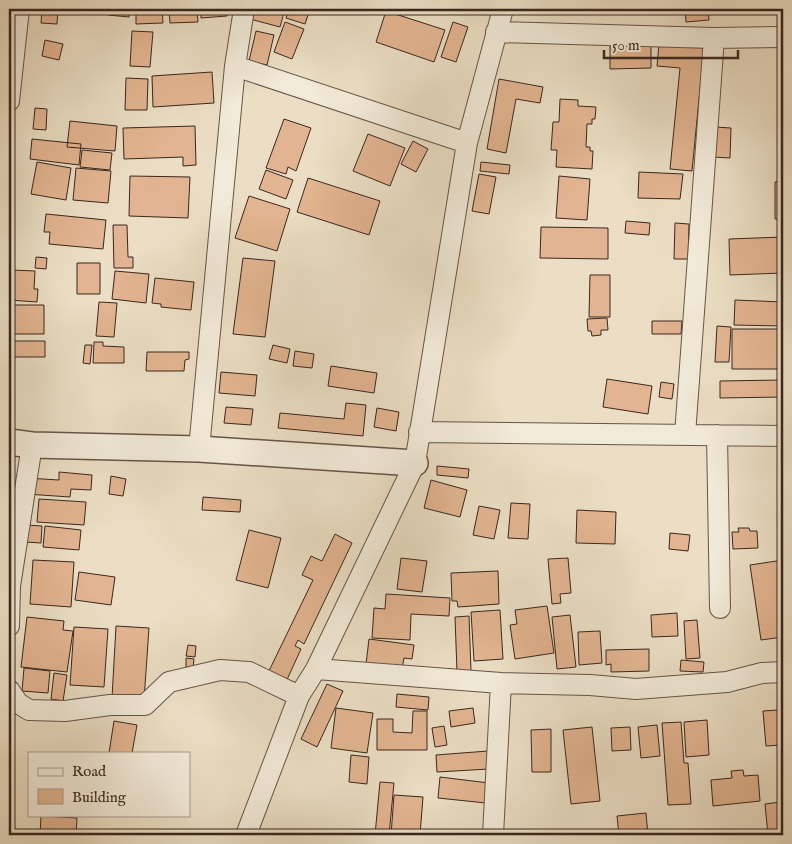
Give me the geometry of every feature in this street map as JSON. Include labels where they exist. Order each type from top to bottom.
[{"type":"street","points":[[9,102],[19,9]]},
{"type":"street","points":[[199,449],[235,66],[244,9]]},
{"type":"street","points":[[246,835],[299,696],[316,669],[415,463],[466,143],[504,9]]},
{"type":"street","points":[[496,32],[714,38],[783,37]]},
{"type":"street","points":[[685,435],[714,38]]},
{"type":"street","points":[[235,66],[466,143]]},
{"type":"street","points":[[419,432],[783,436]]},
{"type":"street","points":[[717,435],[720,608]]},
{"type":"street","points":[[9,626],[20,443],[199,449],[415,463]]},
{"type":"street","points":[[316,669],[501,683],[590,685],[636,689],[727,682],[762,673],[783,672]]},
{"type":"street","points":[[9,690],[18,703],[29,710],[65,711],[110,705],[144,705],[169,682],[220,670],[228,670],[249,672],[299,696]]},
{"type":"street","points":[[493,835],[501,683]]},
{"type":"building","points":[[42,9],[58,9],[57,24],[41,23]]},
{"type":"building","points":[[109,9],[130,9],[129,17],[108,15]]},
{"type":"building","points":[[136,9],[162,9],[163,23],[136,24]]},
{"type":"building","points":[[169,9],[197,9],[198,22],[170,23]]},
{"type":"building","points":[[201,9],[227,9],[227,16],[201,18]]},
{"type":"building","points":[[253,9],[285,9],[280,27],[250,19]]},
{"type":"building","points":[[289,9],[310,9],[305,24],[286,18]]},
{"type":"building","points":[[642,9],[676,9],[642,10]]},
{"type":"building","points":[[685,9],[708,9],[709,20],[686,22]]},
{"type":"building","points":[[386,11],[445,30],[434,62],[376,42]]},
{"type":"building","points":[[285,22],[304,29],[292,59],[274,52]]},
{"type":"building","points":[[453,22],[468,27],[456,62],[441,57]]},
{"type":"building","points":[[132,31],[153,32],[150,67],[130,66]]},
{"type":"building","points":[[256,31],[274,35],[267,65],[249,61]]},
{"type":"building","points":[[45,40],[63,44],[59,60],[42,56]]},
{"type":"building","points":[[659,44],[704,48],[692,171],[670,169],[680,68],[657,66]]},
{"type":"building","points":[[610,46],[651,46],[651,68],[610,69]]},
{"type":"building","points":[[782,51],[783,77],[780,77]]},
{"type":"building","points":[[212,72],[214,103],[153,107],[152,76]]},
{"type":"building","points":[[126,78],[148,79],[147,110],[125,110]]},
{"type":"building","points":[[499,79],[543,87],[540,103],[516,99],[506,153],[487,149]]},
{"type":"building","points":[[560,99],[578,100],[578,106],[596,107],[595,119],[592,119],[592,124],[587,124],[586,147],[590,147],[590,151],[593,151],[592,169],[556,167],[557,150],[551,150],[553,122],[559,122]]},
{"type":"building","points":[[35,108],[47,109],[46,130],[33,129]]},
{"type":"building","points":[[284,119],[311,128],[296,171],[288,167],[286,174],[266,168]]},
{"type":"building","points":[[70,121],[117,126],[115,151],[67,147]]},
{"type":"building","points":[[195,126],[196,165],[183,166],[183,157],[124,159],[123,128]]},
{"type":"building","points":[[715,127],[731,128],[730,158],[714,157]]},
{"type":"building","points":[[368,134],[405,148],[390,186],[353,171]]},
{"type":"building","points":[[32,139],[81,144],[79,165],[30,159]]},
{"type":"building","points":[[413,141],[428,149],[416,172],[401,164]]},
{"type":"building","points":[[82,150],[112,153],[110,170],[80,167]]},
{"type":"building","points":[[37,162],[71,168],[66,200],[31,194]]},
{"type":"building","points":[[481,162],[510,165],[509,174],[480,171]]},
{"type":"building","points":[[76,168],[111,171],[108,203],[73,200]]},
{"type":"building","points":[[266,170],[293,180],[286,199],[259,189]]},
{"type":"building","points":[[639,172],[683,174],[680,199],[638,198]]},
{"type":"building","points":[[479,174],[496,177],[489,214],[472,211]]},
{"type":"building","points":[[130,176],[190,177],[188,218],[129,216]]},
{"type":"building","points":[[559,176],[590,179],[587,220],[556,218]]},
{"type":"building","points":[[308,178],[380,201],[369,235],[297,212]]},
{"type":"building","points":[[775,182],[783,182],[783,219],[775,219]]},
{"type":"building","points":[[249,196],[290,209],[277,251],[235,238]]},
{"type":"building","points":[[46,214],[106,220],[103,249],[49,244],[50,232],[44,232]]},
{"type":"building","points":[[626,221],[650,223],[649,235],[625,233]]},
{"type":"building","points":[[675,223],[689,224],[688,259],[674,259]]},
{"type":"building","points":[[113,225],[127,225],[128,257],[133,257],[133,268],[114,268]]},
{"type":"building","points":[[541,227],[608,228],[608,259],[540,258]]},
{"type":"building","points":[[783,237],[783,273],[730,275],[729,239]]},
{"type":"building","points":[[36,257],[47,258],[46,269],[35,268]]},
{"type":"building","points":[[243,258],[275,261],[265,337],[233,334]]},
{"type":"building","points":[[77,263],[100,263],[100,294],[77,294]]},
{"type":"building","points":[[11,270],[35,271],[34,289],[38,289],[37,302],[9,300]]},
{"type":"building","points":[[115,271],[149,274],[146,303],[112,299]]},
{"type":"building","points":[[590,275],[610,275],[610,317],[589,317]]},
{"type":"building","points":[[779,277],[783,277],[783,299],[778,298]]},
{"type":"building","points":[[155,278],[194,282],[191,310],[161,307],[161,304],[152,303]]},
{"type":"building","points":[[735,300],[783,302],[783,326],[734,325]]},
{"type":"building","points":[[99,302],[117,303],[114,337],[96,336]]},
{"type":"building","points":[[9,305],[44,305],[44,334],[9,334]]},
{"type":"building","points":[[607,318],[608,330],[601,330],[601,335],[592,336],[591,331],[588,331],[587,319]]},
{"type":"building","points":[[652,321],[682,321],[681,334],[652,334]]},
{"type":"building","points":[[717,326],[731,327],[729,362],[715,362]]},
{"type":"building","points":[[732,329],[783,329],[783,369],[732,369]]},
{"type":"building","points":[[9,341],[45,341],[45,357],[9,357]]},
{"type":"building","points":[[94,342],[103,342],[103,346],[124,347],[124,363],[93,363]]},
{"type":"building","points":[[85,345],[92,345],[90,364],[83,363]]},
{"type":"building","points":[[273,345],[290,349],[287,363],[269,359]]},
{"type":"building","points":[[295,351],[314,354],[312,368],[293,366]]},
{"type":"building","points":[[147,352],[189,352],[189,359],[185,360],[184,371],[146,371]]},
{"type":"building","points":[[9,363],[11,363],[12,403],[9,403]]},
{"type":"building","points":[[331,366],[377,373],[374,393],[328,386]]},
{"type":"building","points":[[221,372],[257,375],[255,396],[219,393]]},
{"type":"building","points":[[607,379],[652,386],[648,414],[603,407]]},
{"type":"building","points":[[783,380],[783,397],[720,398],[720,381]]},
{"type":"building","points":[[661,382],[674,384],[672,399],[659,397]]},
{"type":"building","points":[[346,403],[366,405],[363,436],[278,428],[280,413],[344,419]]},
{"type":"building","points":[[226,407],[253,409],[251,425],[224,423]]},
{"type":"building","points":[[377,408],[399,412],[396,431],[374,427]]},
{"type":"building","points":[[437,466],[469,469],[468,478],[437,475]]},
{"type":"building","points":[[59,472],[92,475],[91,490],[71,489],[70,497],[26,494],[27,478],[59,480]]},
{"type":"building","points":[[111,476],[126,479],[123,496],[109,494]]},
{"type":"building","points":[[431,480],[467,490],[460,517],[424,508]]},
{"type":"building","points":[[203,497],[241,500],[240,512],[202,510]]},
{"type":"building","points":[[39,499],[86,502],[84,525],[37,522]]},
{"type":"building","points":[[511,503],[530,504],[528,539],[508,538]]},
{"type":"building","points":[[479,506],[500,510],[494,539],[473,535]]},
{"type":"building","points":[[577,510],[616,512],[615,544],[576,543]]},
{"type":"building","points":[[26,525],[42,526],[41,543],[25,542]]},
{"type":"building","points":[[45,526],[81,530],[79,550],[43,547]]},
{"type":"building","points":[[738,528],[749,528],[750,531],[757,531],[758,548],[733,549],[732,532],[739,532]]},
{"type":"building","points":[[249,530],[281,538],[268,588],[236,580]]},
{"type":"building","points":[[670,533],[690,535],[688,551],[669,549]]},
{"type":"building","points":[[335,534],[352,543],[304,644],[298,640],[295,646],[301,649],[285,684],[267,675],[313,580],[302,575],[311,556],[322,561]]},
{"type":"building","points":[[401,558],[427,561],[422,592],[397,589]]},
{"type":"building","points":[[568,558],[571,593],[560,594],[561,603],[552,604],[548,559]]},
{"type":"building","points":[[33,560],[74,562],[71,607],[30,604]]},
{"type":"building","points":[[783,560],[783,637],[761,640],[750,565]]},
{"type":"building","points":[[498,571],[499,604],[458,607],[457,601],[452,601],[451,573]]},
{"type":"building","points":[[79,572],[115,577],[111,605],[75,600]]},
{"type":"building","points":[[386,594],[450,598],[449,616],[411,614],[410,640],[372,638],[374,608],[385,609]]},
{"type":"building","points":[[547,606],[554,653],[515,659],[510,625],[517,624],[515,610]]},
{"type":"building","points":[[500,610],[503,659],[474,661],[471,612]]},
{"type":"building","points":[[677,613],[678,636],[652,637],[651,615]]},
{"type":"building","points":[[570,615],[576,667],[557,669],[552,617]]},
{"type":"building","points":[[469,616],[471,671],[457,672],[455,617]]},
{"type":"building","points":[[27,617],[64,621],[63,630],[73,631],[67,672],[21,667]]},
{"type":"building","points":[[697,620],[700,658],[686,659],[684,621]]},
{"type":"building","points":[[116,626],[149,628],[144,700],[112,698]]},
{"type":"building","points":[[74,627],[108,629],[104,687],[70,685]]},
{"type":"building","points":[[600,631],[602,663],[579,665],[578,632]]},
{"type":"building","points":[[369,639],[414,645],[412,659],[404,658],[402,669],[366,664]]},
{"type":"building","points":[[188,645],[196,646],[195,657],[186,656]]},
{"type":"building","points":[[649,649],[649,671],[611,672],[611,664],[606,665],[606,650]]},
{"type":"building","points":[[186,658],[194,659],[193,668],[186,667]]},
{"type":"building","points":[[681,660],[704,662],[703,672],[680,671]]},
{"type":"building","points":[[24,668],[50,671],[48,693],[22,691]]},
{"type":"building","points":[[54,673],[67,675],[63,701],[51,699]]},
{"type":"building","points":[[327,684],[343,691],[317,747],[301,739]]},
{"type":"building","points":[[397,694],[429,697],[428,710],[396,707]]},
{"type":"building","points":[[336,708],[373,713],[367,753],[331,748]]},
{"type":"building","points":[[473,708],[475,723],[451,727],[449,711]]},
{"type":"building","points":[[778,710],[781,745],[766,746],[763,711]]},
{"type":"building","points":[[413,711],[427,711],[427,750],[377,750],[377,719],[393,719],[393,732],[412,733]]},
{"type":"building","points":[[707,720],[709,755],[686,757],[684,722]]},
{"type":"building","points":[[114,721],[137,725],[132,752],[109,752]]},
{"type":"building","points":[[681,722],[684,763],[688,763],[691,804],[668,805],[662,723]]},
{"type":"building","points":[[657,725],[660,756],[641,758],[638,727]]},
{"type":"building","points":[[444,726],[447,745],[435,747],[432,728]]},
{"type":"building","points":[[592,727],[600,801],[571,804],[563,730]]},
{"type":"building","points":[[630,727],[631,750],[612,751],[611,728]]},
{"type":"building","points":[[551,729],[551,772],[532,772],[531,730]]},
{"type":"building","points":[[488,751],[489,769],[437,772],[436,755]]},
{"type":"building","points":[[351,755],[369,757],[367,784],[349,782]]},
{"type":"building","points":[[743,770],[744,776],[758,775],[760,801],[713,806],[711,780],[732,778],[731,771]]},
{"type":"building","points":[[440,777],[489,783],[486,803],[438,798]]},
{"type":"building","points":[[380,782],[394,783],[389,835],[375,835]]},
{"type":"building","points":[[394,795],[423,797],[420,835],[391,835]]},
{"type":"building","points":[[780,802],[783,835],[768,835],[765,804]]},
{"type":"building","points":[[646,813],[648,835],[619,835],[617,816]]},
{"type":"building","points":[[41,816],[77,818],[76,835],[40,835]]},
{"type":"building","points":[[280,830],[300,834],[300,835],[279,835]]},
{"type":"building","points":[[612,831],[612,835],[583,835]]}]
